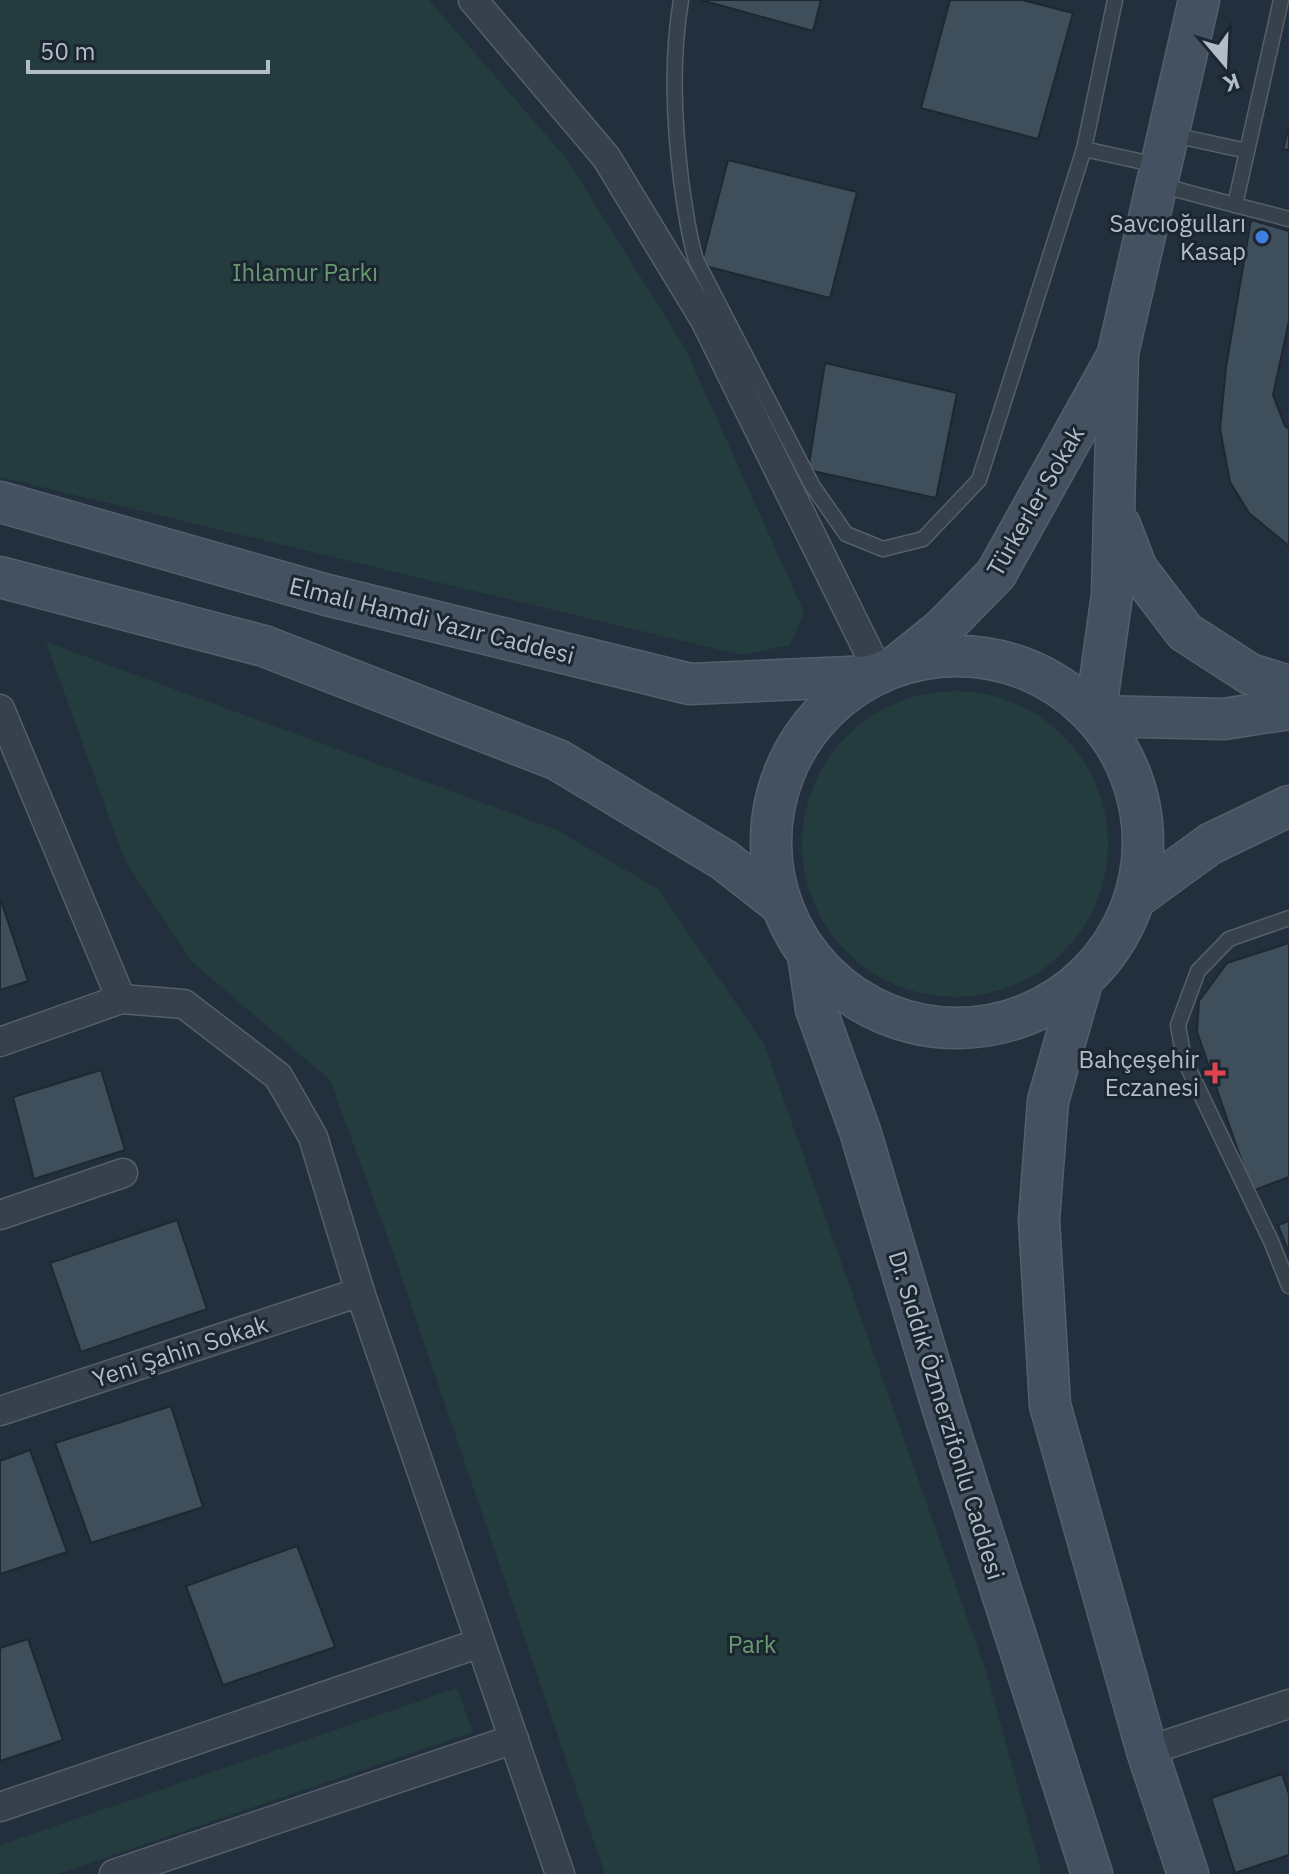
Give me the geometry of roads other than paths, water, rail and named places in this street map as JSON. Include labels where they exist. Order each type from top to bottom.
[{"type":"main road","name":"Türkerler Sokak","points":[[1095,716],[1112,595],[1118,353],[1199,0]]},
{"type":"main road","name":"Türkerler Sokak","points":[[780,904],[770,852],[775,798],[795,749],[828,707],[942,629],[996,574],[1118,353]]},
{"type":"main road","name":"Elmalı Hamdi Yazır Caddesi","points":[[0,502],[327,595],[690,684],[882,672],[950,656],[1004,661],[1053,682],[1095,716],[1123,755],[1141,802],[1145,850],[1136,898]]},
{"type":"main road","points":[[1115,512],[1137,569],[1185,632],[1250,674],[1289,686]]},
{"type":"main road","points":[[0,577],[264,646],[558,760],[724,860],[780,904],[808,955],[844,991],[888,1017],[939,1028],[990,1026],[1039,1011],[1082,982],[1114,944],[1136,898],[1210,844],[1289,806]]},
{"type":"main road","points":[[1095,716],[1224,719],[1289,709]]},
{"type":"main road","name":"Dr. Sıddık Özmerzifonlu Caddesi","points":[[808,955],[816,1009],[860,1131],[943,1409],[1092,1874]]},
{"type":"main road","points":[[1082,982],[1048,1101],[1039,1220],[1050,1405],[1147,1751],[1188,1874]]},
{"type":"street","points":[[473,0],[606,157],[705,320],[882,672]]},
{"type":"street","points":[[0,709],[121,999]]},
{"type":"street","points":[[0,1042],[121,999],[184,1004],[278,1076],[313,1137],[360,1292],[560,1874]]},
{"type":"street","points":[[0,1215],[123,1173]]},
{"type":"street","name":"Yeni Şahin Sokak","points":[[0,1411],[360,1292]]},
{"type":"street","points":[[0,1807],[480,1643]]},
{"type":"street","points":[[1147,1751],[1289,1704]]},
{"type":"street","points":[[114,1874],[514,1739]]},
{"type":"lane","points":[[681,0],[674,42],[674,126],[689,238],[696,260],[812,485],[846,534],[883,549],[923,539],[979,480],[1084,149],[1115,0]]},
{"type":"lane","points":[[1235,205],[1281,0]]},
{"type":"lane","points":[[1084,149],[1162,161],[1247,151]]},
{"type":"lane","points":[[1162,161],[1235,205],[1289,219]]},
{"type":"lane","points":[[1289,918],[1229,939],[1198,971],[1178,1025],[1184,1059],[1271,1241],[1289,1286]]},
{"type":"place","name":"Savcıoğulları Kasap","points":[[1262,237]]},
{"type":"place","name":"Bahçeşehir Eczanesi","points":[[1215,1073]]},
{"type":"park label","name":"Ihlamur Parkı","points":[[305,272]]},
{"type":"park label","name":"Park","points":[[752,1644]]}]
